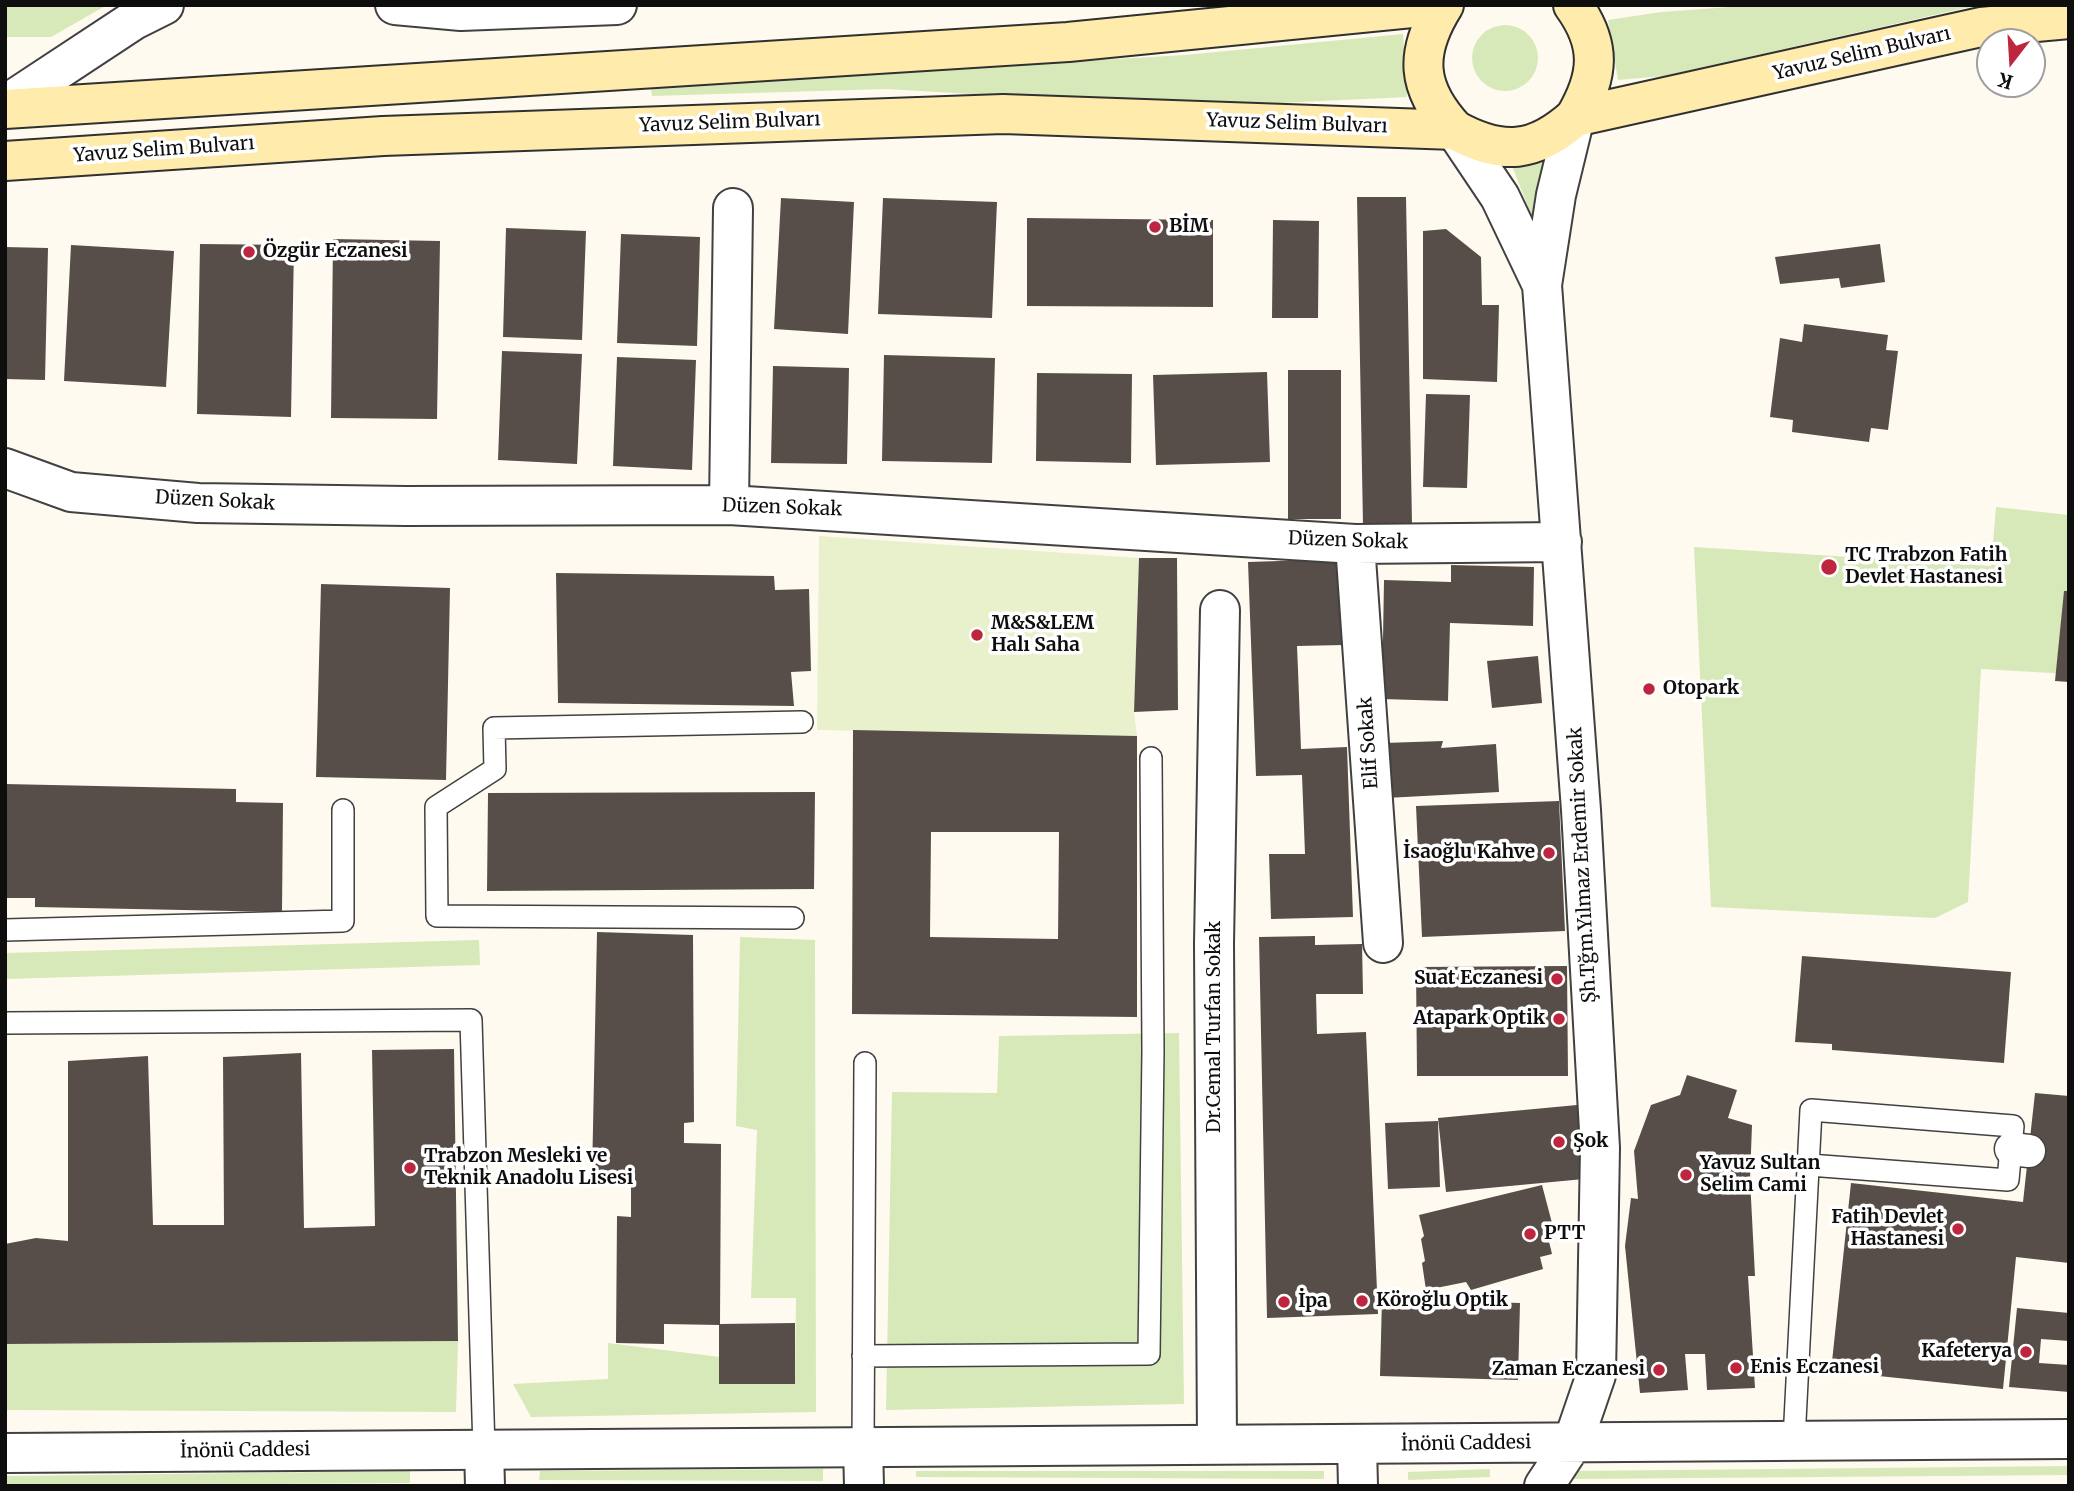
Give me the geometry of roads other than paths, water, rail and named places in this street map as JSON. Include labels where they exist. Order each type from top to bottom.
[{"type":"main road","name":"Yavuz Selim Bulvarı","points":[[5,107],[1068,42],[1443,5]]},
{"type":"main road","name":"Yavuz Selim Bulvarı","points":[[1443,5],[1429,29],[1422,56],[1425,83],[1436,109],[1455,130],[1479,143],[1505,148],[1531,145],[1555,135],[1575,117],[1589,94],[1595,68],[1592,41],[1584,21],[1573,5]]},
{"type":"main road","name":"Yavuz Selim Bulvarı","points":[[1575,117],[1981,27],[2069,19]]},
{"type":"main road","name":"Yavuz Selim Bulvarı","points":[[5,161],[383,136],[1003,114],[1455,130]]},
{"type":"street","name":"Yavuz Selim Bulvarı","points":[[5,107],[134,20],[164,5]]},
{"type":"street","points":[[395,5],[461,11],[617,5]]},
{"type":"street","name":"Şh.Tğm.Yılmaz Erdemir Sokak","points":[[1544,1486],[1573,1442],[1596,1375],[1600,1148],[1562,542],[1542,285],[1556,195],[1575,117]]},
{"type":"street","name":"Şh.Tğm.Yılmaz Erdemir Sokak","points":[[1455,130],[1500,197],[1542,285]]},
{"type":"street","points":[[729,505],[733,208]]},
{"type":"street","name":"Düzen Sokak","points":[[5,468],[71,492],[198,503],[406,506],[729,505],[1355,544],[1562,542]]},
{"type":"street","name":"Elif Sokak","points":[[1355,544],[1384,943]]},
{"type":"street","name":"Dr.Cemal Turfan Sokak","points":[[1217,1443],[1214,943],[1220,610]]},
{"type":"street","name":"İnönü Caddesi","points":[[5,1453],[485,1467],[863,1446],[1217,1443],[1357,1446],[2069,1439]]},
{"type":"street","points":[[863,1446],[864,1486]]},
{"type":"street","points":[[1357,1446],[1358,1486]]},
{"type":"lane","points":[[793,918],[437,916],[436,807],[495,769],[494,728],[802,722]]},
{"type":"lane","points":[[863,1356],[1149,1354],[1153,1051],[1151,758]]},
{"type":"lane","points":[[5,930],[344,921],[343,810]]},
{"type":"lane","points":[[5,1023],[471,1020],[485,1467]]},
{"type":"lane","points":[[863,1446],[865,1063]]},
{"type":"lane","points":[[1794,1440],[1811,1110],[2013,1126],[2020,1150],[2008,1180],[1809,1165]]},
{"type":"place","name":"BİM","points":[[1155,227]]},
{"type":"place","name":"Özgür Eczanesi","points":[[249,252]]},
{"type":"place","name":"TC Trabzon Fatih Devlet Hastanesi","points":[[1829,567]]},
{"type":"place","name":"M&S&LEM Halı Saha","points":[[977,635]]},
{"type":"place","name":"Otopark","points":[[1649,689]]},
{"type":"place","name":"İsaoğlu Kahve","points":[[1549,853]]},
{"type":"place","name":"Suat Eczanesi","points":[[1557,979]]},
{"type":"place","name":"Atapark Optik","points":[[1559,1019]]},
{"type":"place","name":"Şok","points":[[1559,1142]]},
{"type":"place","name":"Trabzon Mesleki ve Teknik Anadolu Lisesi","points":[[410,1168]]},
{"type":"place","name":"Yavuz Sultan Selim Cami","points":[[1686,1175]]},
{"type":"place","name":"Fatih Devlet Hastanesi","points":[[1958,1229]]},
{"type":"place","name":"PTT","points":[[1530,1234]]},
{"type":"place","name":"Köroğlu Optik","points":[[1362,1301]]},
{"type":"place","name":"İpa","points":[[1284,1302]]},
{"type":"place","name":"Kafeterya","points":[[2026,1352]]},
{"type":"place","name":"Enis Eczanesi","points":[[1736,1368]]},
{"type":"place","name":"Zaman Eczanesi","points":[[1659,1370]]}]
